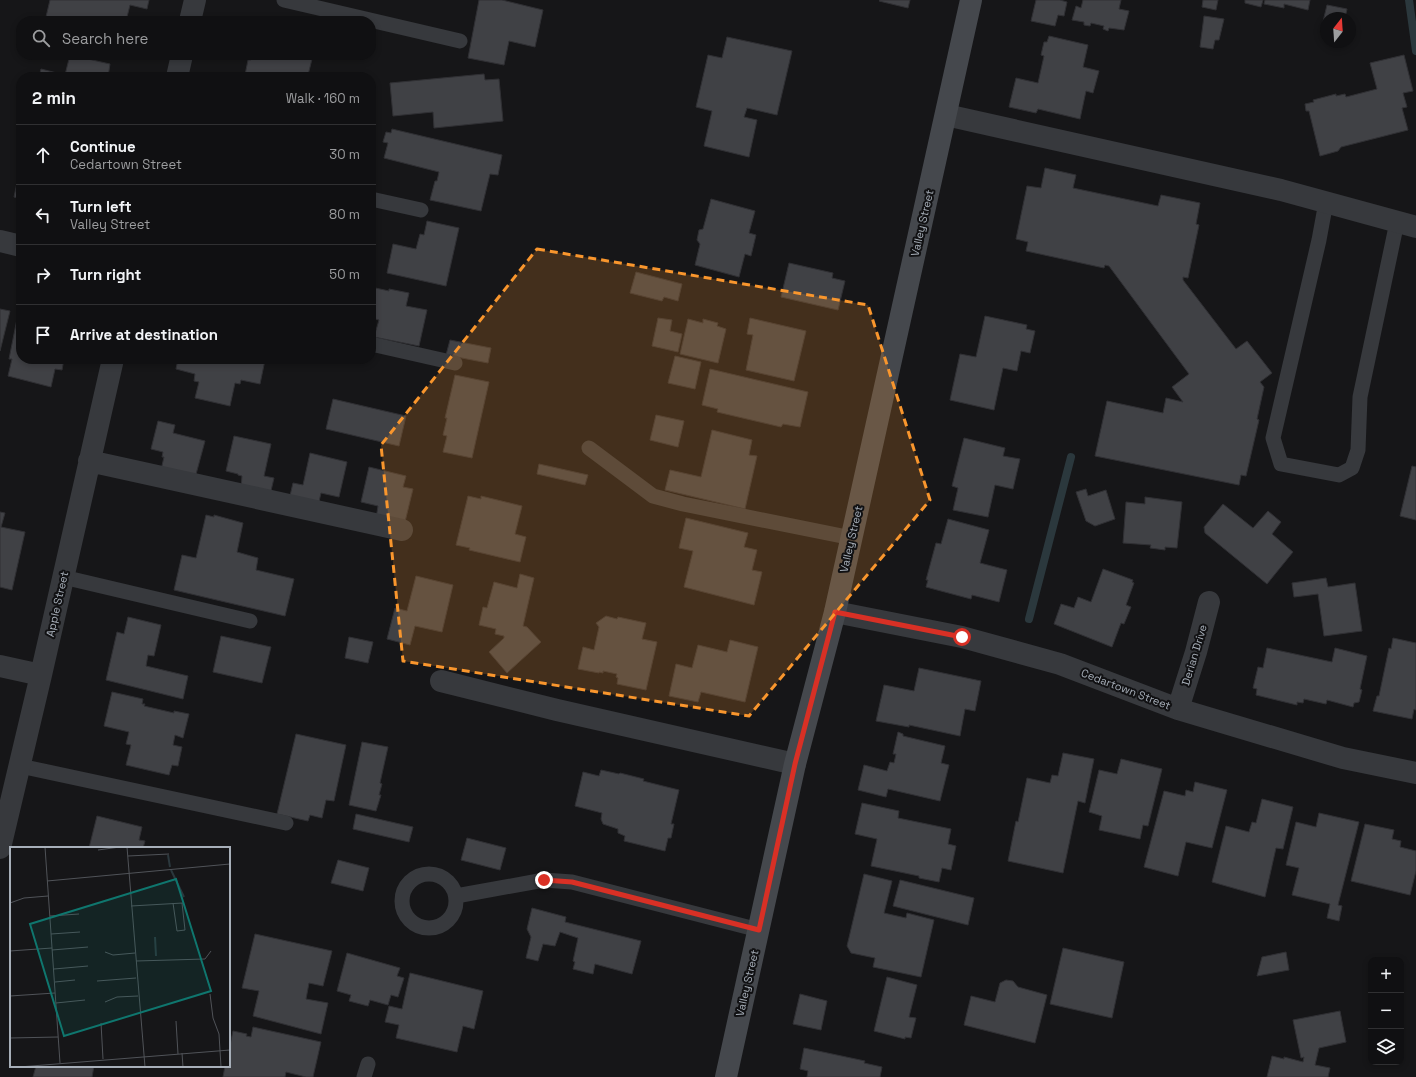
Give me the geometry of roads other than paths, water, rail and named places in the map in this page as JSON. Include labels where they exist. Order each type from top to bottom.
[{"type":"street","points":[[191,16],[195,0]]},
{"type":"street","name":"Valley Street","points":[[726,1077],[795,764],[835,612],[852,538],[971,0]]},
{"type":"street","points":[[178,72],[181,60]]},
{"type":"street","points":[[946,115],[1273,188],[1407,224]]},
{"type":"street","points":[[0,241],[16,245]]},
{"type":"street","name":"Apple Street","points":[[0,848],[64,577],[111,364]]},
{"type":"street","points":[[89,461],[402,530]]},
{"type":"street","name":"Derian Drive","points":[[1178,709],[1196,652],[1209,602]]},
{"type":"street","name":"Cedartown Street","points":[[835,612],[962,637],[1060,664],[1178,709],[1343,758],[1416,773]]},
{"type":"street","points":[[0,666],[41,675]]},
{"type":"street","points":[[441,681],[557,710],[795,764]]},
{"type":"lane","points":[[284,0],[354,16]]},
{"type":"lane","points":[[376,21],[460,40]]},
{"type":"lane","points":[[376,200],[421,210]]},
{"type":"lane","points":[[1326,202],[1319,240],[1274,438],[1281,464],[1339,475],[1352,468],[1358,450],[1360,397],[1407,224]]},
{"type":"lane","points":[[376,345],[455,363]]},
{"type":"lane","points":[[589,448],[653,496],[683,504],[852,538]]},
{"type":"lane","points":[[64,577],[250,621]]},
{"type":"lane","points":[[20,766],[286,823]]},
{"type":"lane","points":[[456,896],[544,880],[572,882],[759,930]]},
{"type":"waterway","points":[[1409,0],[1416,51]]},
{"type":"waterway","points":[[1029,619],[1071,457]]}]
